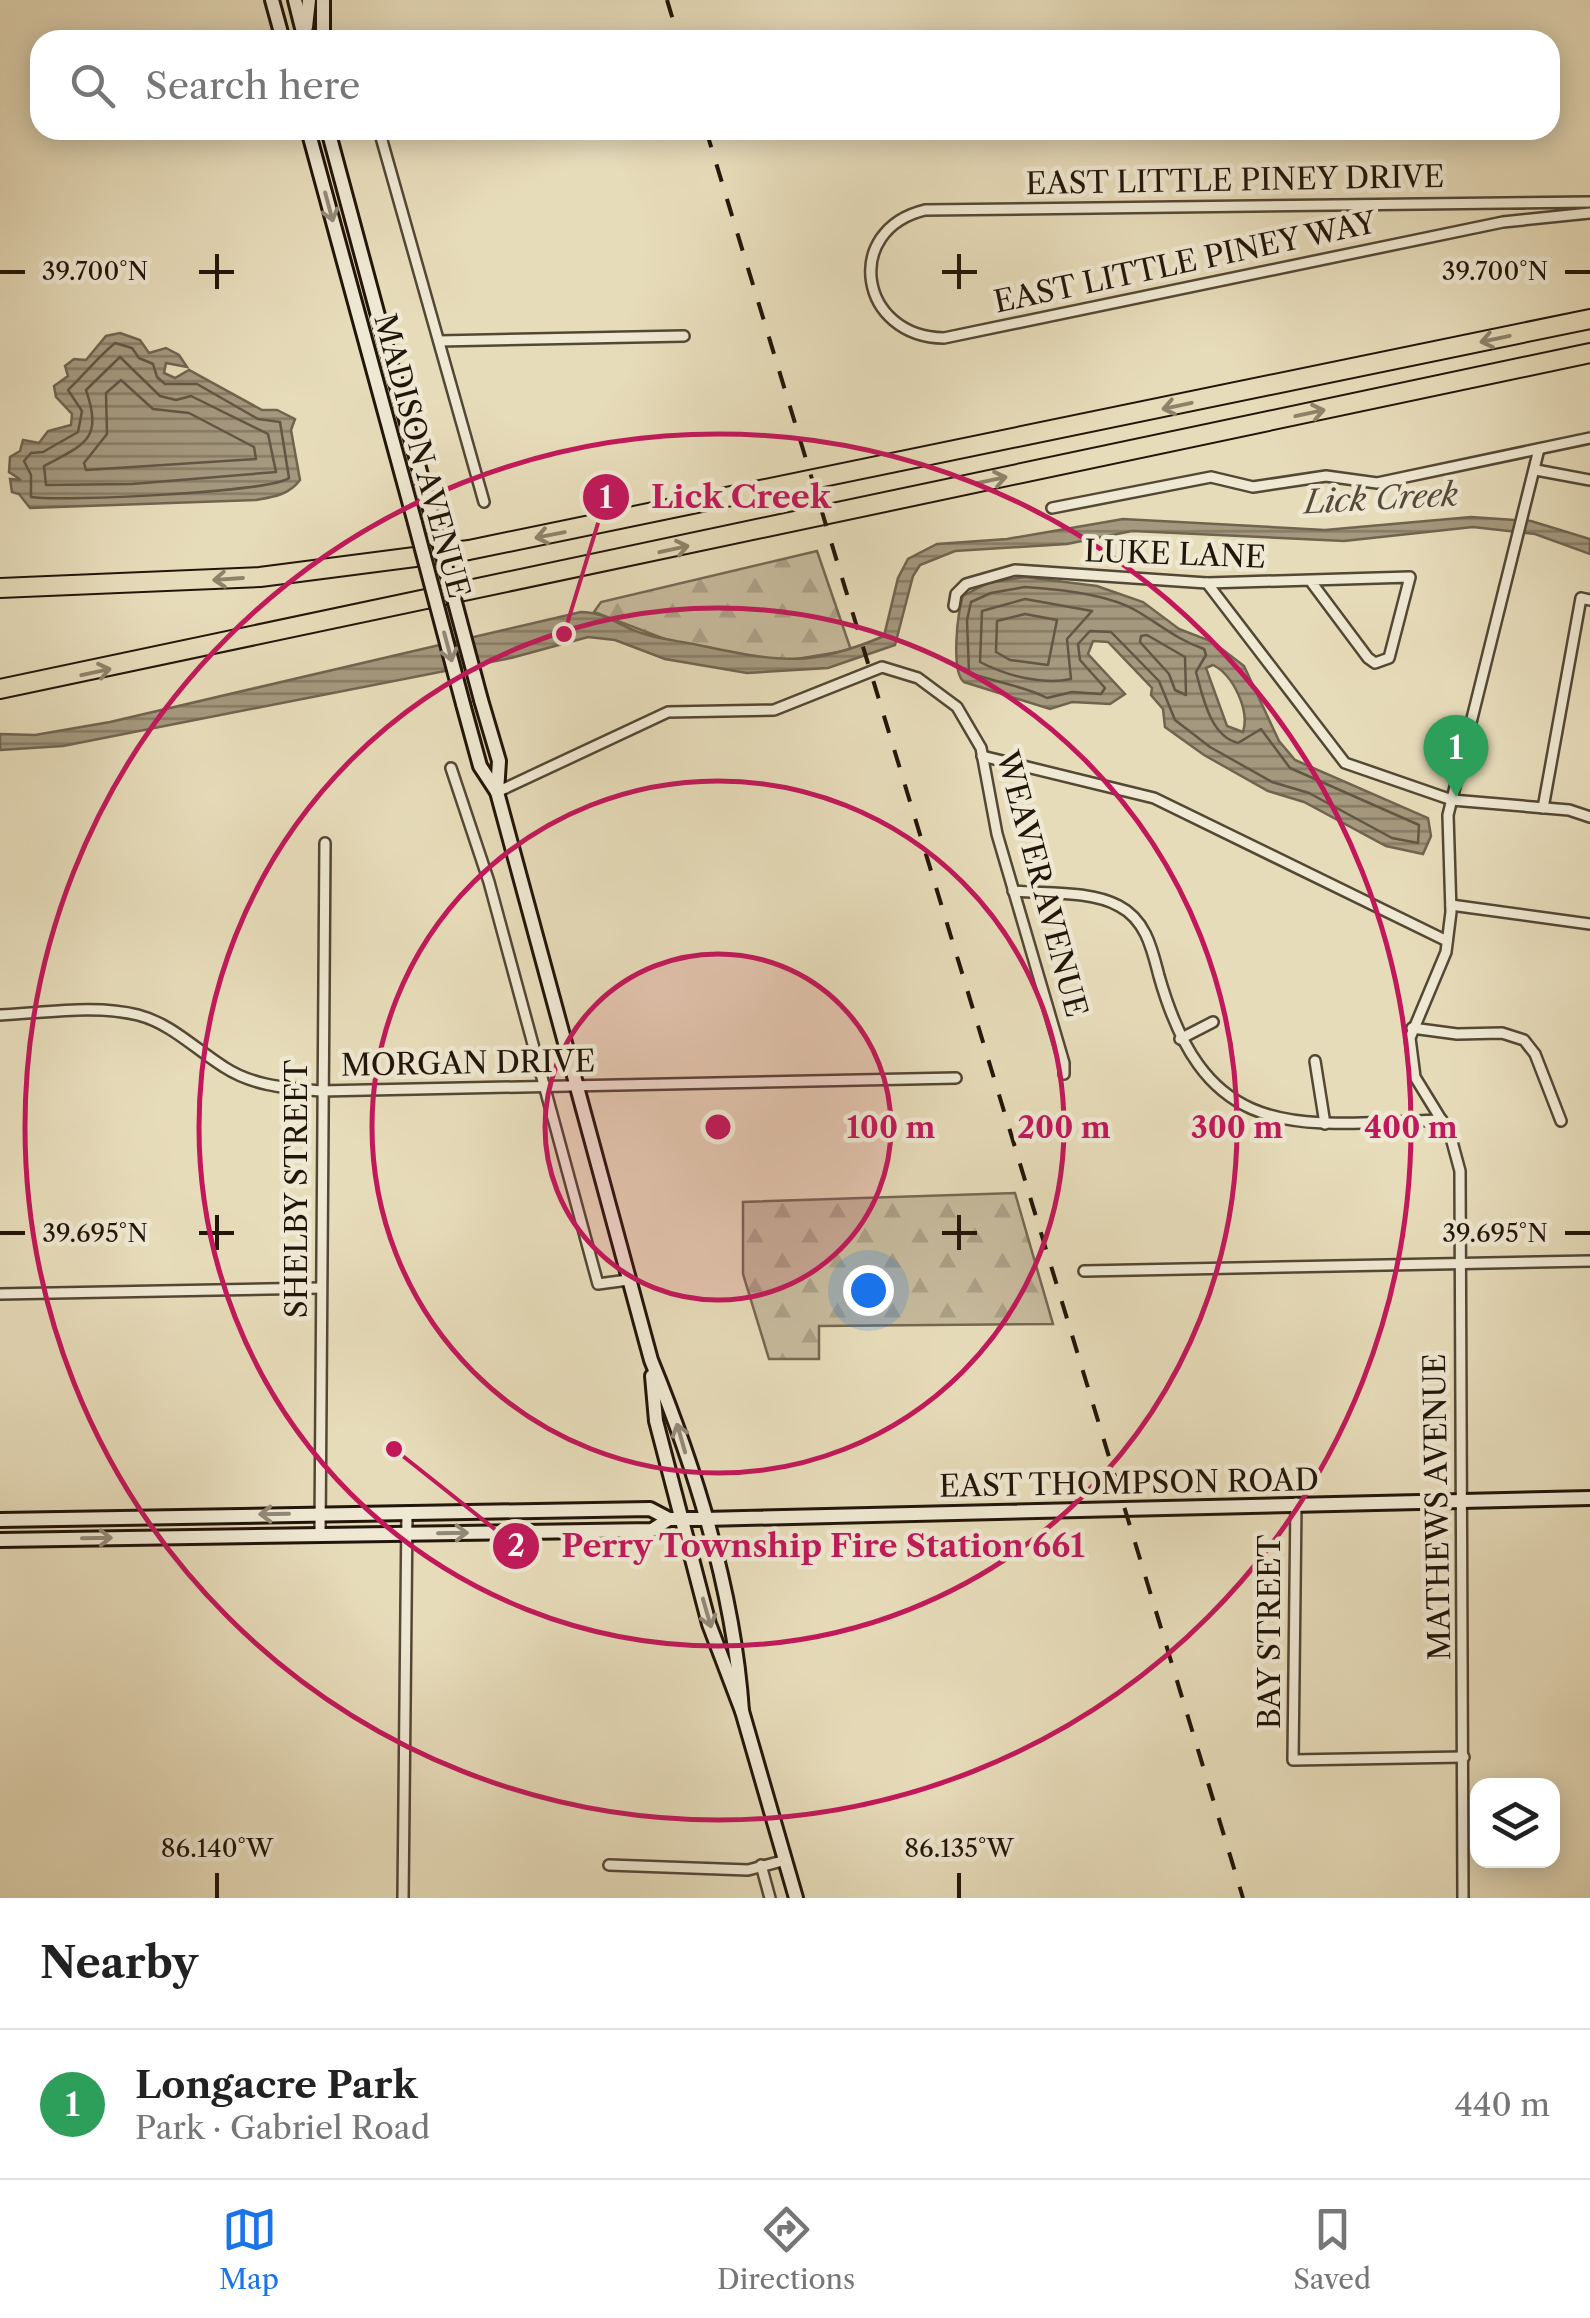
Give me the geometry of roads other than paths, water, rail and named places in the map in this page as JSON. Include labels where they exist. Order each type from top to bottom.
[{"type":"highway","points":[[0,588],[260,577],[469,550],[1590,319]]},
{"type":"highway","points":[[0,689],[242,642],[1590,353]]},
{"type":"main road","points":[[272,0],[280,30]]},
{"type":"main road","points":[[295,0],[302,30]]},
{"type":"main road","points":[[305,30],[309,0]]},
{"type":"main road","points":[[322,0],[323,30]]},
{"type":"main road","name":"MADISON AVENUE","points":[[311,140],[480,766],[496,792],[650,1360],[676,1419],[704,1519],[730,1617],[742,1711]]},
{"type":"main road","name":"MADISON AVENUE","points":[[331,140],[499,762],[496,792]]},
{"type":"main road","name":"MADISON AVENUE","points":[[650,1360],[656,1421],[675,1519],[742,1711],[796,1898]]},
{"type":"main road","name":"EAST THOMPSON ROAD","points":[[0,1520],[650,1509],[675,1519],[704,1519],[1590,1498]]},
{"type":"main road","name":"EAST THOMPSON ROAD","points":[[0,1540],[652,1530],[675,1519]]},
{"type":"street","points":[[382,140],[484,502]]},
{"type":"street","points":[[1479,201],[1484,226]]},
{"type":"street","name":"EAST LITTLE PINEY DRIVE","points":[[886,232],[905,216],[925,210],[1590,202]]},
{"type":"street","name":"EAST LITTLE PINEY WAY","points":[[886,232],[872,262],[877,301],[889,319],[906,331],[944,338],[1484,226],[1590,213]]},
{"type":"street","points":[[439,342],[684,336]]},
{"type":"street","points":[[1052,508],[1211,477],[1253,487],[1326,476],[1377,483],[1590,438]]},
{"type":"street","points":[[1539,449],[1448,815],[1448,941],[1442,967],[1412,1028],[1457,1034],[1502,1033],[1524,1040],[1535,1054],[1561,1121]]},
{"type":"street","points":[[1536,470],[1590,480]]},
{"type":"street","name":"LUKE LANE","points":[[954,606],[956,594],[966,584],[1015,570],[1207,584],[1410,577],[1390,654],[1382,663],[1368,658],[1312,583]]},
{"type":"street","points":[[1207,584],[1339,759],[1355,768],[1452,800],[1543,808],[1590,817]]},
{"type":"street","points":[[1543,808],[1586,599]]},
{"type":"street","name":"WEAVER AVENUE","points":[[496,792],[657,715],[688,708],[778,709],[866,669],[882,667],[918,678],[960,711],[982,756],[1013,891],[1064,1074]]},
{"type":"street","points":[[982,756],[1154,798],[1448,941]]},
{"type":"street","points":[[451,768],[490,882],[598,1284],[628,1280]]},
{"type":"street","name":"SHELBY STREET","points":[[320,1534],[320,1090],[325,843]]},
{"type":"street","points":[[1013,891],[1102,900],[1130,914],[1150,945],[1180,1039],[1204,1074],[1236,1102],[1280,1120],[1325,1124],[1442,1120]]},
{"type":"street","points":[[1451,906],[1590,924]]},
{"type":"street","name":"MORGAN DRIVE","points":[[0,1015],[104,1011],[137,1015],[165,1026],[244,1077],[275,1087],[320,1090],[956,1078]]},
{"type":"street","points":[[1180,1039],[1213,1022]]},
{"type":"street","name":"MATHEWS AVENUE","points":[[1412,1028],[1413,1071],[1442,1120],[1459,1165],[1463,1898]]},
{"type":"street","points":[[1315,1061],[1325,1124]]},
{"type":"street","points":[[1084,1271],[1590,1261]]},
{"type":"street","points":[[0,1294],[320,1288]]},
{"type":"street","name":"BAY STREET","points":[[1296,1503],[1293,1760],[1464,1757]]},
{"type":"street","points":[[403,1898],[407,1512]]},
{"type":"street","points":[[609,1865],[748,1870],[786,1860]]},
{"type":"street","points":[[761,1865],[770,1898]]},
{"type":"water","points":[[120,333],[140,340],[149,353],[166,348],[179,355],[187,367],[166,363],[164,373],[175,378],[189,370],[262,410],[277,410],[295,419],[291,430],[300,480],[296,485],[286,492],[256,500],[30,508],[19,494],[12,492],[10,479],[21,480],[9,472],[10,457],[20,451],[23,440],[39,443],[48,431],[71,425],[72,414],[56,397],[54,386],[68,376],[65,366],[74,359],[86,360],[106,336]]},
{"type":"water","name":"Lick Creek","points":[[1471,517],[1531,521],[1590,539],[1590,554],[1535,534],[1473,527],[1344,541],[1132,531],[1067,544],[955,551],[920,565],[913,576],[895,645],[828,668],[747,673],[665,659],[615,640],[588,637],[511,658],[63,746],[0,750],[0,734],[35,735],[110,722],[581,612],[652,636],[750,655],[792,659],[834,654],[884,636],[898,578],[908,559],[937,544],[1007,539],[1123,519],[1325,530]]},
{"type":"water","points":[[1025,577],[1097,586],[1143,602],[1179,629],[1213,642],[1244,666],[1279,741],[1295,760],[1428,818],[1431,836],[1423,854],[1386,846],[1304,802],[1268,791],[1204,755],[1165,727],[1163,709],[1151,695],[1152,688],[1108,642],[1093,641],[1088,654],[1125,694],[1110,704],[1072,702],[1050,709],[964,682],[956,655],[961,604],[963,596],[988,583]],"holes":[[[1213,665],[1242,704],[1243,732],[1227,726],[1206,668]]]},
{"type":"railway","points":[[667,0],[676,30]]},
{"type":"railway","points":[[709,140],[1243,1898]]},
{"type":"place","name":"Lick Creek","points":[[564,634]]},
{"type":"place","name":"Longacre Park","points":[[1456,797]]},
{"type":"place","name":"Perry Township Fire Station 661","points":[[394,1449]]}]
